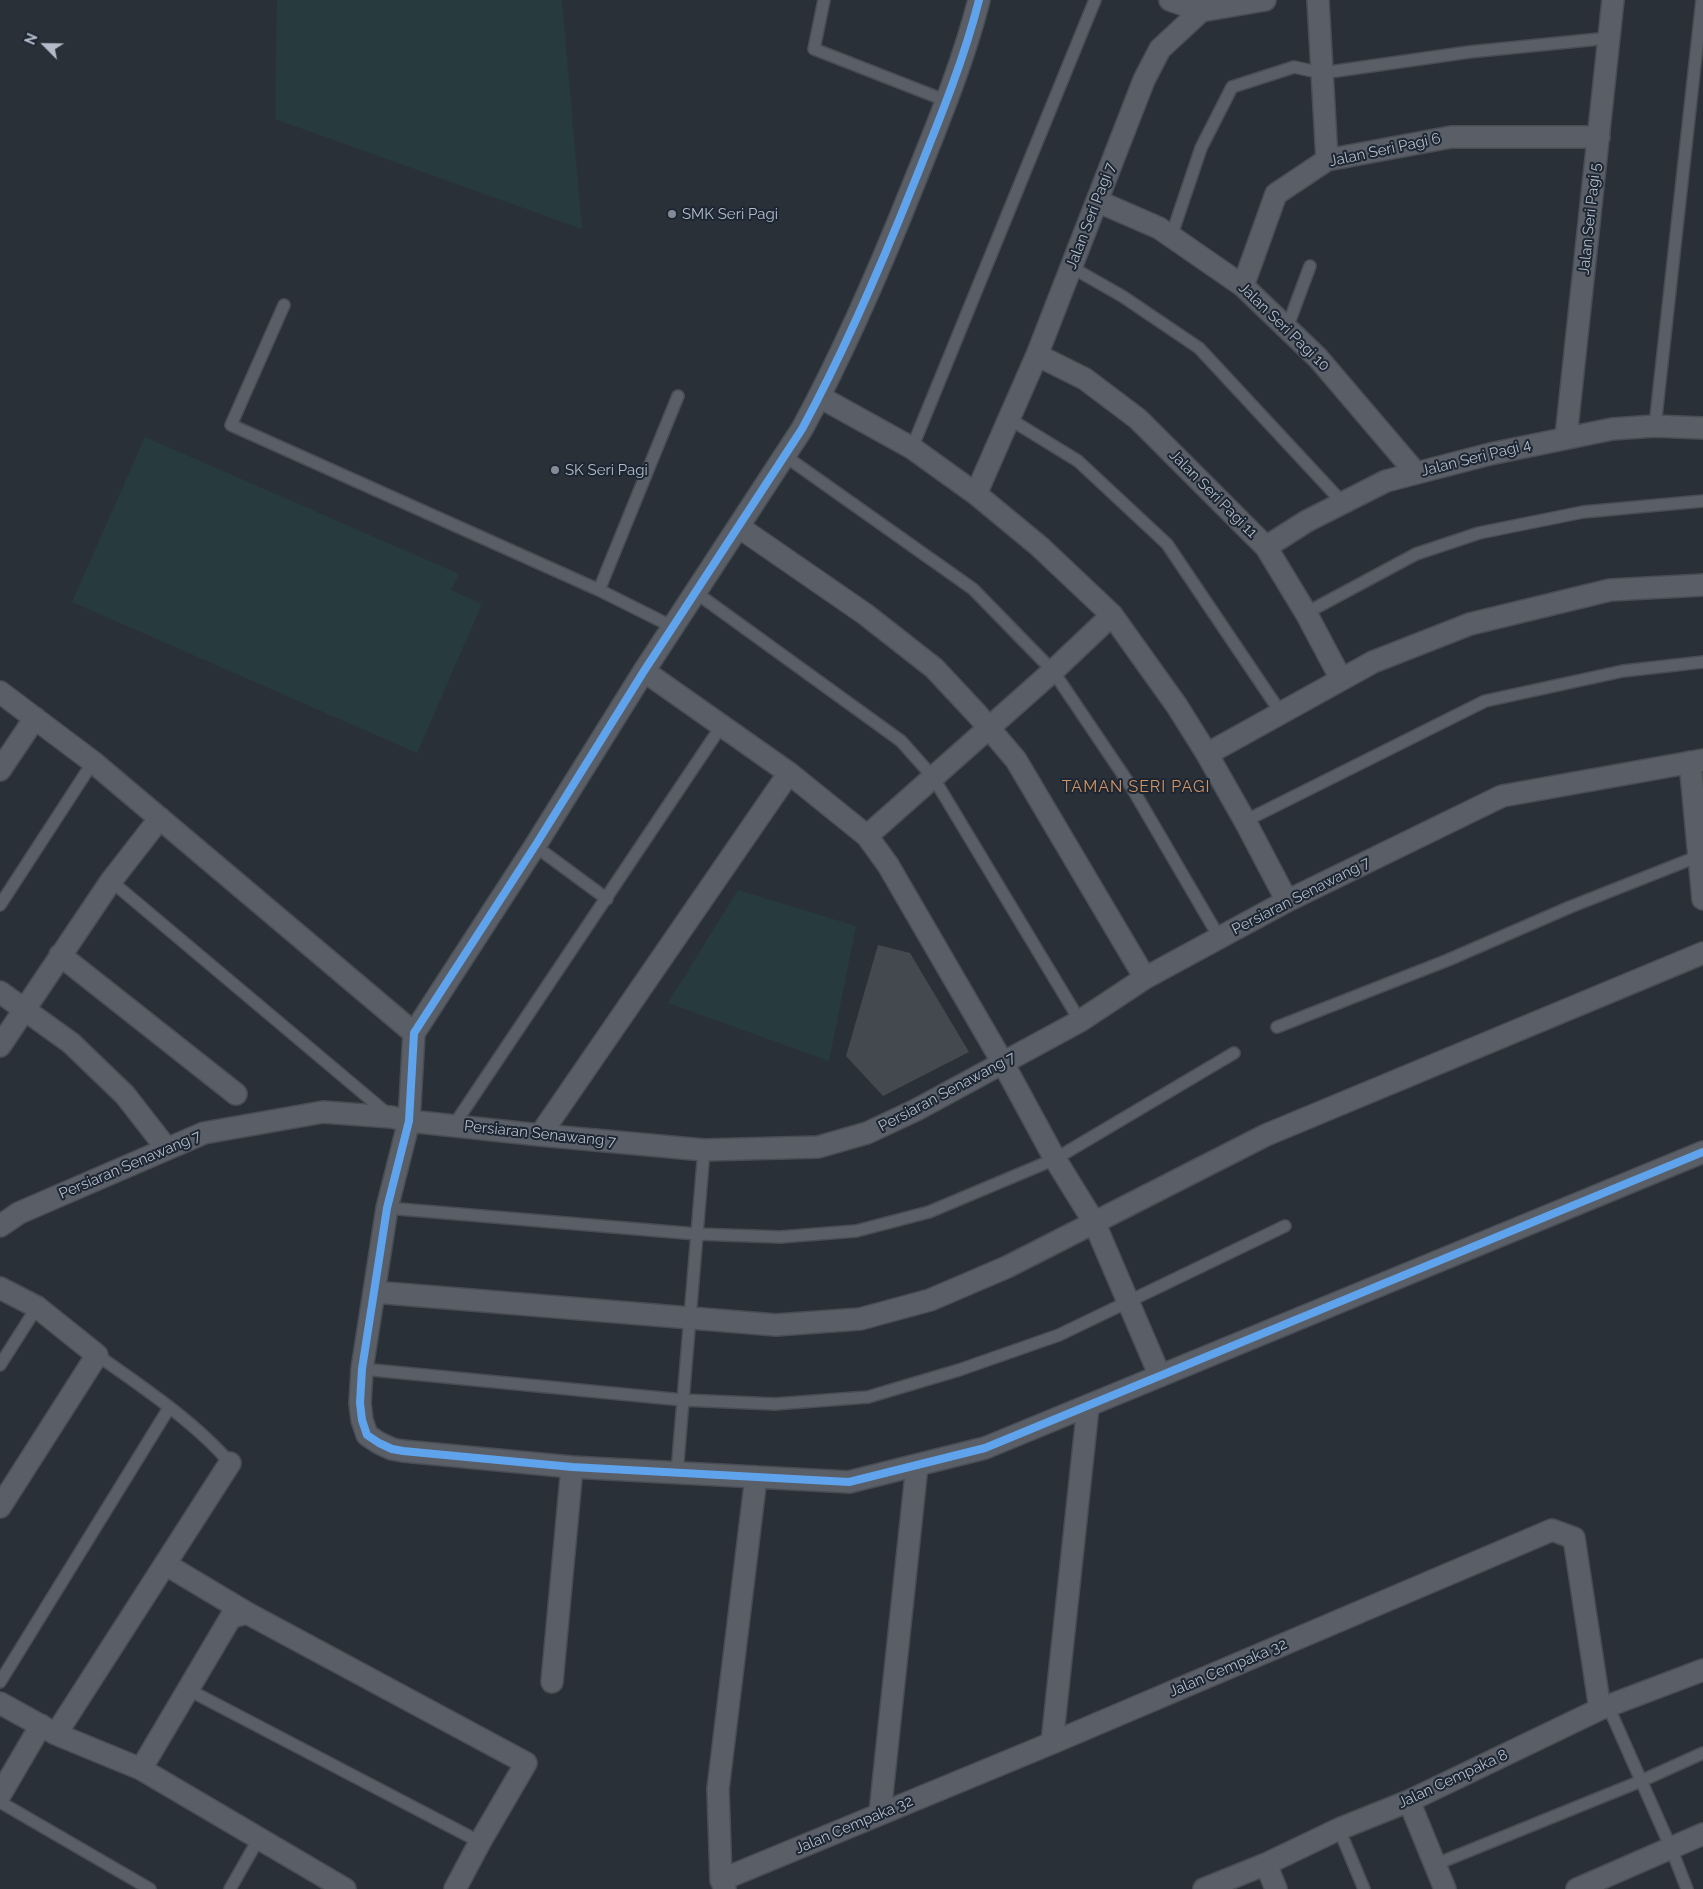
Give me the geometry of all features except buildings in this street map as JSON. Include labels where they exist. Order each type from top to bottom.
[{"type":"street","points":[[980,0],[947,101],[890,244],[820,397],[785,456],[644,671],[535,846],[414,1033],[362,1369],[360,1403],[362,1420],[367,1435],[379,1444],[403,1451],[572,1467],[849,1482],[985,1448],[1703,1152]]},
{"type":"street","points":[[1170,0],[1200,11],[1265,0]]},
{"type":"street","points":[[1318,0],[1327,160]]},
{"type":"street","name":"Jalan Seri Pagi 5","points":[[1566,437],[1600,137],[1613,0]]},
{"type":"street","name":"Jalan Seri Pagi 7","points":[[976,494],[1037,355],[1144,80],[1160,48],[1200,11]]},
{"type":"street","name":"Jalan Seri Pagi 6","points":[[1243,286],[1276,194],[1327,160],[1450,137],[1600,137]]},
{"type":"street","name":"Jalan Seri Pagi 10","points":[[1097,201],[1159,228],[1243,286],[1318,358],[1416,473]]},
{"type":"street","name":"Jalan Seri Pagi 11","points":[[1037,355],[1085,379],[1138,419],[1266,547],[1306,613],[1341,679]]},
{"type":"street","points":[[820,397],[912,448],[976,494],[1039,546],[1112,615],[1177,706],[1207,754],[1287,901]]},
{"type":"street","name":"Jalan Seri Pagi 4","points":[[1266,547],[1307,521],[1386,481],[1490,454],[1612,429],[1655,426],[1703,428]]},
{"type":"street","points":[[738,527],[865,614],[934,668],[1016,760],[1145,978]]},
{"type":"street","points":[[1207,754],[1373,662],[1470,624],[1610,590],[1703,585]]},
{"type":"street","points":[[867,836],[1054,671],[1112,615]]},
{"type":"street","points":[[644,671],[790,773],[867,836],[888,865],[1003,1063],[1055,1159],[1094,1222],[1160,1376]]},
{"type":"street","points":[[0,692],[93,762],[414,1033]]},
{"type":"street","points":[[0,770],[35,718]]},
{"type":"street","points":[[1696,761],[1699,856],[1703,899]]},
{"type":"street","name":"Persiaran Senawang 7","points":[[0,1226],[19,1213],[204,1133],[323,1112],[704,1150],[818,1146],[867,1133],[916,1110],[1080,1021],[1145,978],[1287,901],[1502,796],[1696,761]]},
{"type":"street","points":[[540,1135],[790,773]]},
{"type":"street","points":[[0,1046],[111,881],[160,818]]},
{"type":"street","points":[[374,1292],[776,1325],[860,1318],[930,1300],[1008,1266],[1266,1135],[1703,953]]},
{"type":"street","points":[[60,955],[236,1094]]},
{"type":"street","points":[[0,992],[71,1043],[125,1094],[167,1149]]},
{"type":"street","points":[[0,1288],[37,1308],[97,1355],[0,1507]]},
{"type":"street","points":[[1052,1743],[1088,1407]]},
{"type":"street","points":[[0,1795],[165,1564],[230,1463]]},
{"type":"street","points":[[880,1813],[917,1465]]},
{"type":"street","points":[[552,1682],[572,1467]]},
{"type":"street","points":[[723,1885],[718,1788],[756,1477]]},
{"type":"street","name":"Jalan Cempaka 32","points":[[723,1885],[880,1813],[1052,1743],[1552,1530],[1574,1538],[1604,1708]]},
{"type":"street","points":[[165,1564],[247,1613],[526,1763],[480,1842],[456,1889]]},
{"type":"street","points":[[141,1769],[231,1617],[247,1613]]},
{"type":"street","name":"Jalan Cempaka 8","points":[[1204,1889],[1266,1864],[1339,1829],[1409,1801],[1604,1708],[1703,1670]]},
{"type":"street","points":[[0,1702],[48,1730],[141,1769],[345,1889]]},
{"type":"street","points":[[1409,1801],[1445,1889]]},
{"type":"street","points":[[1576,1889],[1606,1883],[1671,1848],[1703,1834]]},
{"type":"street","points":[[1266,1864],[1276,1889]]},
{"type":"lane","points":[[824,0],[814,49],[947,101]]},
{"type":"lane","points":[[912,448],[1095,0]]},
{"type":"lane","points":[[1655,426],[1702,0]]},
{"type":"lane","points":[[1172,237],[1201,148],[1232,87],[1294,67],[1322,73],[1468,52],[1609,38]]},
{"type":"lane","points":[[1287,328],[1310,266]]},
{"type":"lane","points":[[1071,267],[1122,296],[1199,348],[1343,503]]},
{"type":"lane","points":[[284,305],[231,425],[599,590],[674,627]]},
{"type":"lane","points":[[599,590],[678,396]]},
{"type":"lane","points":[[1008,418],[1078,461],[1167,544],[1281,713]]},
{"type":"lane","points":[[785,456],[973,589],[1054,671],[1132,788],[1219,938]]},
{"type":"lane","points":[[1306,613],[1416,554],[1480,534],[1583,512],[1703,501]]},
{"type":"lane","points":[[696,592],[901,741],[933,778],[1080,1021]]},
{"type":"lane","points":[[1245,821],[1485,701],[1623,671],[1703,662]]},
{"type":"lane","points":[[454,1125],[722,725]]},
{"type":"lane","points":[[0,905],[93,762]]},
{"type":"lane","points":[[535,846],[607,899]]},
{"type":"lane","points":[[1277,1028],[1448,960],[1570,906],[1699,856]]},
{"type":"lane","points":[[111,881],[400,1119]]},
{"type":"lane","points":[[387,1208],[697,1234],[780,1237],[856,1232],[929,1212],[1055,1159],[1234,1053]]},
{"type":"lane","points":[[677,1472],[704,1150]]},
{"type":"lane","points":[[362,1369],[683,1400],[775,1404],[868,1398],[959,1370],[1059,1335],[1285,1226]]},
{"type":"lane","points":[[0,1366],[37,1308]]},
{"type":"lane","points":[[97,1355],[155,1396],[216,1446],[230,1463]]},
{"type":"lane","points":[[0,1682],[169,1408]]},
{"type":"lane","points":[[187,1689],[480,1842]]},
{"type":"lane","points":[[1604,1708],[1642,1781],[1687,1889]]},
{"type":"lane","points":[[1434,1865],[1642,1781],[1703,1753]]},
{"type":"lane","points":[[0,1802],[150,1889]]},
{"type":"lane","points":[[1339,1829],[1364,1889]]},
{"type":"lane","points":[[230,1889],[259,1838]]},
{"type":"green space","points":[[277,0],[562,0],[582,229],[275,119]]},
{"type":"green space","points":[[145,437],[459,574],[451,590],[482,604],[417,753],[72,602]]},
{"type":"green space","points":[[738,890],[856,926],[829,1061],[668,1003]]},
{"type":"cycle path","points":[[979,0],[949,93],[889,245],[848,338],[802,429],[644,671],[535,846],[414,1033],[409,1121],[387,1208],[362,1369],[360,1403],[362,1420],[367,1435],[392,1449],[403,1451],[572,1467],[849,1482],[985,1448],[1703,1152]]},
{"type":"place","name":"SMK Seri Pagi","points":[[672,214]]},
{"type":"place","name":"SK Seri Pagi","points":[[555,470]]},
{"type":"district","name":"TAMAN SERI PAGI","points":[[1136,787]]}]
